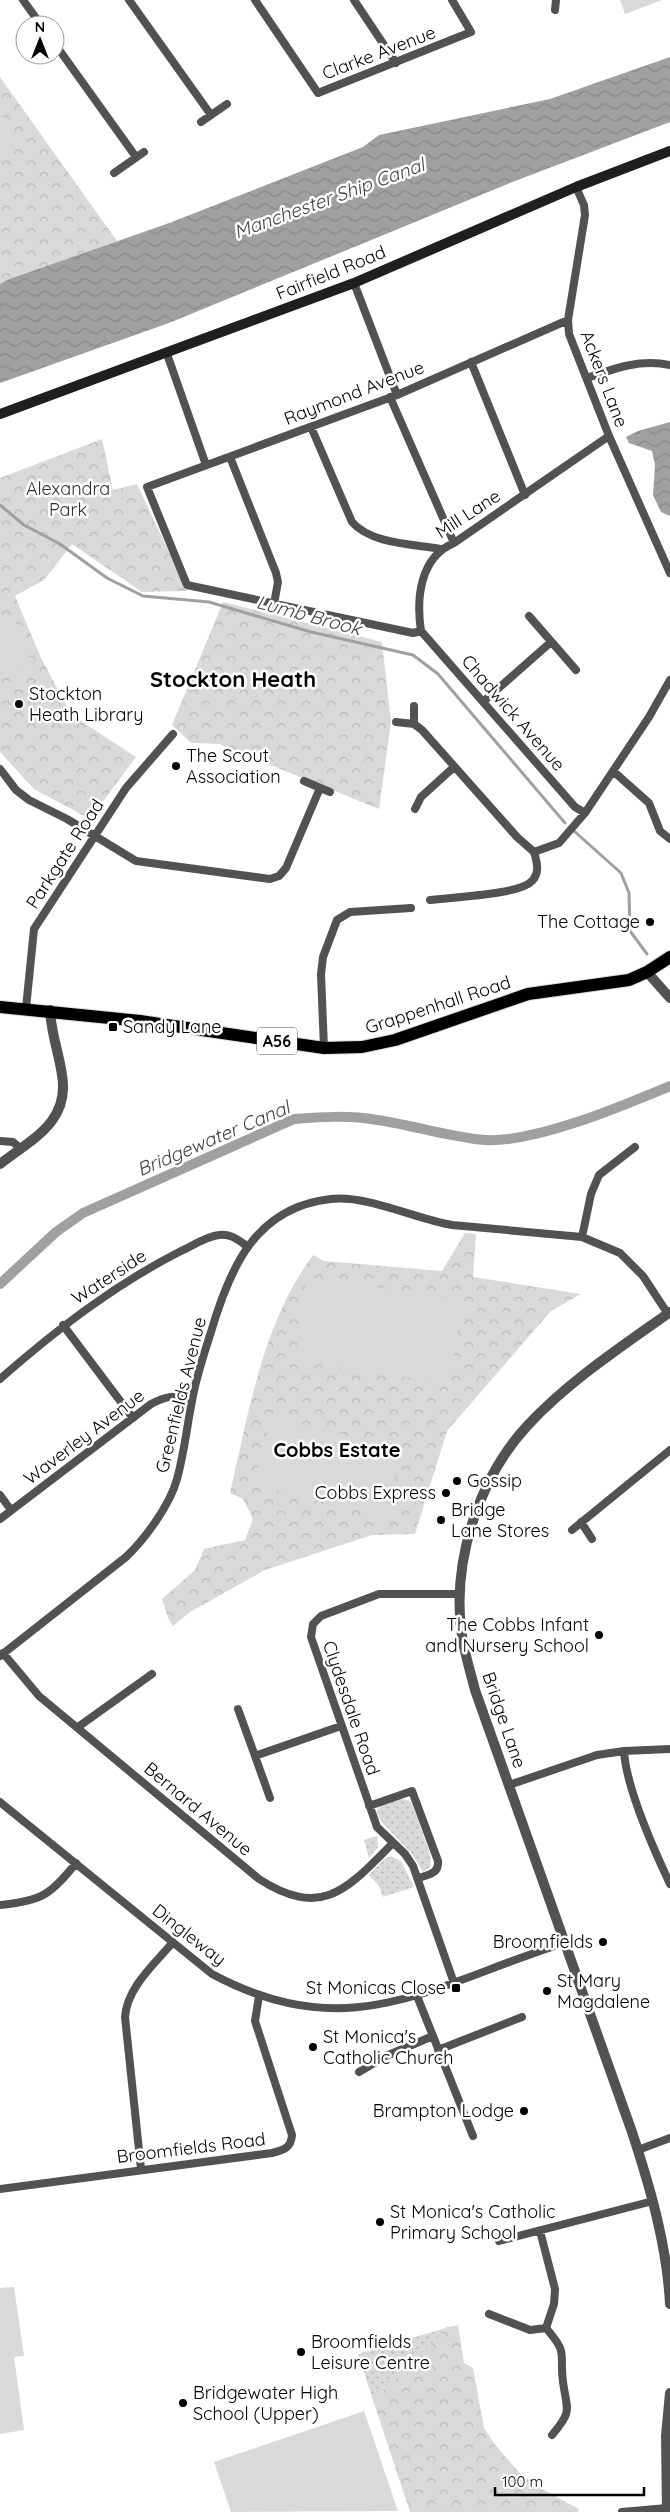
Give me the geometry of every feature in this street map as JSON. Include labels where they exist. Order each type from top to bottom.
[{"type":"main road","name":"Fairfield Road","points":[[0,414],[167,354],[354,283],[576,187],[670,151]]},
{"type":"main road","name":"A56","points":[[647,972],[670,957]]},
{"type":"main road","name":"Grappenhall Road","points":[[0,1007],[50,1010],[189,1027],[324,1048],[344,1048],[379,1045],[528,994],[612,983],[647,972]]},
{"type":"street","points":[[23,0],[34,15]]},
{"type":"street","points":[[129,0],[211,115]]},
{"type":"street","name":"Clarke Avenue","points":[[255,0],[318,93],[472,32],[452,0]]},
{"type":"street","points":[[354,0],[396,63]]},
{"type":"street","points":[[554,10],[556,0]]},
{"type":"street","points":[[65,58],[136,157]]},
{"type":"street","points":[[201,122],[227,104]]},
{"type":"street","points":[[114,173],[144,152]]},
{"type":"street","name":"Ackers Lane","points":[[576,187],[584,205],[585,215],[568,320],[569,334],[609,436],[670,573]]},
{"type":"street","points":[[354,283],[394,396],[454,543]]},
{"type":"street","name":"Raymond Avenue","points":[[274,604],[187,585],[147,487],[394,396],[568,320]]},
{"type":"street","points":[[167,354],[206,465]]},
{"type":"street","points":[[471,362],[525,495]]},
{"type":"street","points":[[587,378],[632,364],[659,363],[670,365]]},
{"type":"street","points":[[311,427],[352,522],[360,531],[374,537],[441,549]]},
{"type":"street","name":"Mill Lane","points":[[421,631],[420,620],[424,575],[430,560],[441,549],[454,543],[609,436]]},
{"type":"street","points":[[230,456],[276,573],[278,582],[274,604],[402,632],[421,631]]},
{"type":"street","points":[[528,616],[576,670]]},
{"type":"street","name":"Chadwick Avenue","points":[[421,631],[575,807],[585,812]]},
{"type":"street","points":[[484,701],[551,642]]},
{"type":"street","points":[[534,852],[559,843],[585,812],[667,693],[670,680]]},
{"type":"street","points":[[414,706],[414,724]]},
{"type":"street","points":[[396,722],[414,724],[517,837],[534,852],[538,866],[531,882],[518,890],[430,900]]},
{"type":"street","name":"Parkgate Road","points":[[26,1008],[34,929],[126,788],[173,734]]},
{"type":"street","points":[[415,809],[421,797],[454,767]]},
{"type":"street","points":[[0,769],[16,790],[29,800],[68,820],[136,860],[266,878],[275,878],[286,868],[320,788]]},
{"type":"street","points":[[613,770],[649,804],[660,831],[670,839]]},
{"type":"street","points":[[304,781],[330,792]]},
{"type":"street","points":[[324,1048],[321,974],[323,957],[337,920],[350,912],[411,908]]},
{"type":"street","points":[[647,972],[670,998]]},
{"type":"street","points":[[0,1164],[52,1122],[62,1103],[62,1076],[52,1031],[50,1010]]},
{"type":"street","points":[[0,1141],[13,1142],[20,1148]]},
{"type":"street","points":[[582,1237],[591,1194],[599,1175],[635,1147]]},
{"type":"street","name":"Greenfields Avenue","points":[[2,1655],[126,1557],[144,1540],[177,1480],[192,1398],[221,1298],[247,1246],[267,1225],[286,1212],[332,1198],[356,1200],[452,1226],[582,1237],[620,1253],[643,1276],[669,1313]]},
{"type":"street","name":"Waterside","points":[[0,1379],[62,1326],[110,1292],[201,1241],[218,1234],[228,1234],[247,1246]]},
{"type":"street","name":"Bridge Lane","points":[[669,1313],[575,1381],[527,1426],[491,1480],[477,1510],[465,1549],[460,1594],[461,1628],[468,1665],[638,2150],[653,2201],[665,2260],[670,2304]]},
{"type":"street","points":[[62,1326],[133,1418]]},
{"type":"street","name":"Waverley Avenue","points":[[0,1519],[133,1418],[165,1397],[175,1395],[192,1398]]},
{"type":"street","points":[[572,1530],[670,1450]]},
{"type":"street","points":[[0,1495],[12,1510]]},
{"type":"street","points":[[581,1522],[592,1540]]},
{"type":"street","name":"Clydesdale Road","points":[[454,1983],[418,1878],[405,1854],[377,1827],[311,1637],[312,1624],[321,1616],[379,1594],[460,1594]]},
{"type":"street","name":"Bernard Avenue","points":[[2,1655],[39,1696],[258,1879],[280,1893],[302,1898],[328,1896],[351,1885],[393,1842]]},
{"type":"street","points":[[78,1727],[152,1674]]},
{"type":"street","points":[[238,1709],[270,1798]]},
{"type":"street","points":[[255,1756],[341,1726]]},
{"type":"street","points":[[509,1785],[597,1755],[624,1751],[670,1749]]},
{"type":"street","points":[[624,1751],[627,1773],[659,1861],[670,1884]]},
{"type":"street","points":[[369,1806],[412,1791],[438,1861],[438,1868],[435,1872],[418,1878]]},
{"type":"street","name":"Dingleway","points":[[0,1802],[212,1974],[259,1996],[289,2004],[355,2009],[392,2003],[417,1996],[564,1943]]},
{"type":"street","points":[[0,1905],[39,1898],[57,1887],[76,1862]]},
{"type":"street","points":[[142,2169],[125,2017],[126,2005],[130,1994],[173,1942]]},
{"type":"street","name":"Broomfields Road","points":[[0,2189],[272,2153],[286,2148],[290,2144],[291,2128],[255,2021],[259,1996]]},
{"type":"street","points":[[417,1996],[472,2136]]},
{"type":"street","points":[[438,2050],[522,2017]]},
{"type":"street","points":[[359,2072],[386,2056],[433,2036]]},
{"type":"street","points":[[638,2150],[670,2138]]},
{"type":"street","points":[[499,2241],[653,2201]]},
{"type":"street","points":[[540,2231],[555,2288],[554,2304],[546,2328]]},
{"type":"street","points":[[489,2314],[530,2330],[546,2328]]},
{"type":"street","points":[[546,2328],[560,2344],[563,2358],[562,2380],[568,2407],[564,2421],[552,2435]]},
{"type":"street","points":[[622,2512],[667,2510],[666,2444],[670,2392]]},
{"type":"green space","points":[[620,0],[662,0],[625,14]]},
{"type":"green space","points":[[0,77],[117,241],[0,284]]},
{"type":"green space","points":[[0,112],[22,142],[0,158]]},
{"type":"green space","name":"Alexandra Park","points":[[102,439],[113,490],[137,484],[187,591],[142,592],[72,544],[44,580],[15,596],[41,658],[70,712],[136,757],[90,819],[34,789],[0,752],[0,478]]},
{"type":"green space","points":[[223,602],[382,642],[391,722],[379,809],[219,744],[191,743],[172,725]]},
{"type":"green space","points":[[13,616],[33,667],[0,679],[0,621]]},
{"type":"green space","points":[[465,1233],[476,1234],[473,1277],[581,1294],[551,1311],[447,1431],[415,1534],[372,1535],[265,1570],[190,1612],[173,1626],[168,1618],[162,1599],[195,1570],[204,1549],[245,1540],[253,1519],[243,1499],[230,1493],[251,1400],[269,1339],[281,1310],[313,1255],[324,1261],[442,1271]]},
{"type":"green space","points":[[307,1277],[462,1300],[450,1383],[295,1361]]},
{"type":"green space","points":[[271,1417],[401,1449],[385,1517],[254,1485]]},
{"type":"green space","points":[[399,1799],[408,1800],[412,1804],[431,1857],[430,1867],[423,1872],[412,1854],[381,1821],[376,1812],[380,1806]]},
{"type":"green space","points":[[377,1836],[378,1847],[369,1858],[364,1840]]},
{"type":"green space","points":[[391,1856],[401,1861],[414,1887],[383,1897],[379,1886],[369,1875],[384,1859]]},
{"type":"green space","points":[[14,2287],[24,2356],[14,2357],[24,2430],[0,2434],[0,2288]]},
{"type":"green space","points":[[458,2325],[464,2363],[473,2368],[484,2428],[496,2446],[518,2471],[536,2486],[579,2509],[578,2512],[410,2512],[373,2400],[449,2327]]},
{"type":"green space","points":[[449,2327],[373,2400],[358,2354]]},
{"type":"green space","points":[[364,2411],[398,2511],[231,2512],[214,2462]]},
{"type":"water","name":"Manchester Ship Canal","points":[[670,57],[670,122],[515,181],[169,323],[0,383],[0,284],[7,280],[172,222],[363,147],[379,135],[550,99]]},
{"type":"water","points":[[670,422],[670,516],[661,512],[653,495],[655,465],[652,451],[629,443],[626,437],[638,431]]},
{"type":"waterway","name":"Lumb Brook","points":[[0,505],[24,525],[60,544],[107,578],[143,596],[209,602],[311,632],[413,655],[438,674],[565,823]]},
{"type":"waterway","name":"Lumb Brook","points":[[574,831],[621,873],[629,893],[630,931],[647,954]]},
{"type":"waterway","name":"Bridgewater Canal","points":[[0,1284],[56,1232],[83,1213],[294,1119],[367,1118],[444,1134],[485,1140],[505,1139],[528,1136],[578,1122],[670,1086]]},
{"type":"place","name":"Stockton Heath Library","points":[[19,704]]},
{"type":"place","name":"The Scout Association","points":[[176,766]]},
{"type":"place","name":"The Cottage","points":[[650,922]]},
{"type":"place","name":"Sandy Lane","points":[[113,1027]]},
{"type":"place","name":"Gossip","points":[[457,1481]]},
{"type":"place","name":"Cobbs Express","points":[[446,1493]]},
{"type":"place","name":"Bridge Lane Stores","points":[[441,1520]]},
{"type":"place","name":"The Cobbs Infant and Nursery School","points":[[599,1635]]},
{"type":"place","name":"Broomfields","points":[[603,1942]]},
{"type":"place","name":"St Monicas Close","points":[[456,1988]]},
{"type":"place","name":"St Mary Magdalene","points":[[547,1991]]},
{"type":"place","name":"St Monica's Catholic Church","points":[[313,2047]]},
{"type":"place","name":"Brampton Lodge","points":[[524,2111]]},
{"type":"place","name":"St Monica's Catholic Primary School","points":[[380,2222]]},
{"type":"place","name":"Broomfields Leisure Centre","points":[[301,2352]]},
{"type":"place","name":"Bridgewater High School (Upper)","points":[[183,2403]]},
{"type":"district","name":"Stockton Heath","points":[[233,679]]},
{"type":"district","name":"Cobbs Estate","points":[[337,1450]]}]
